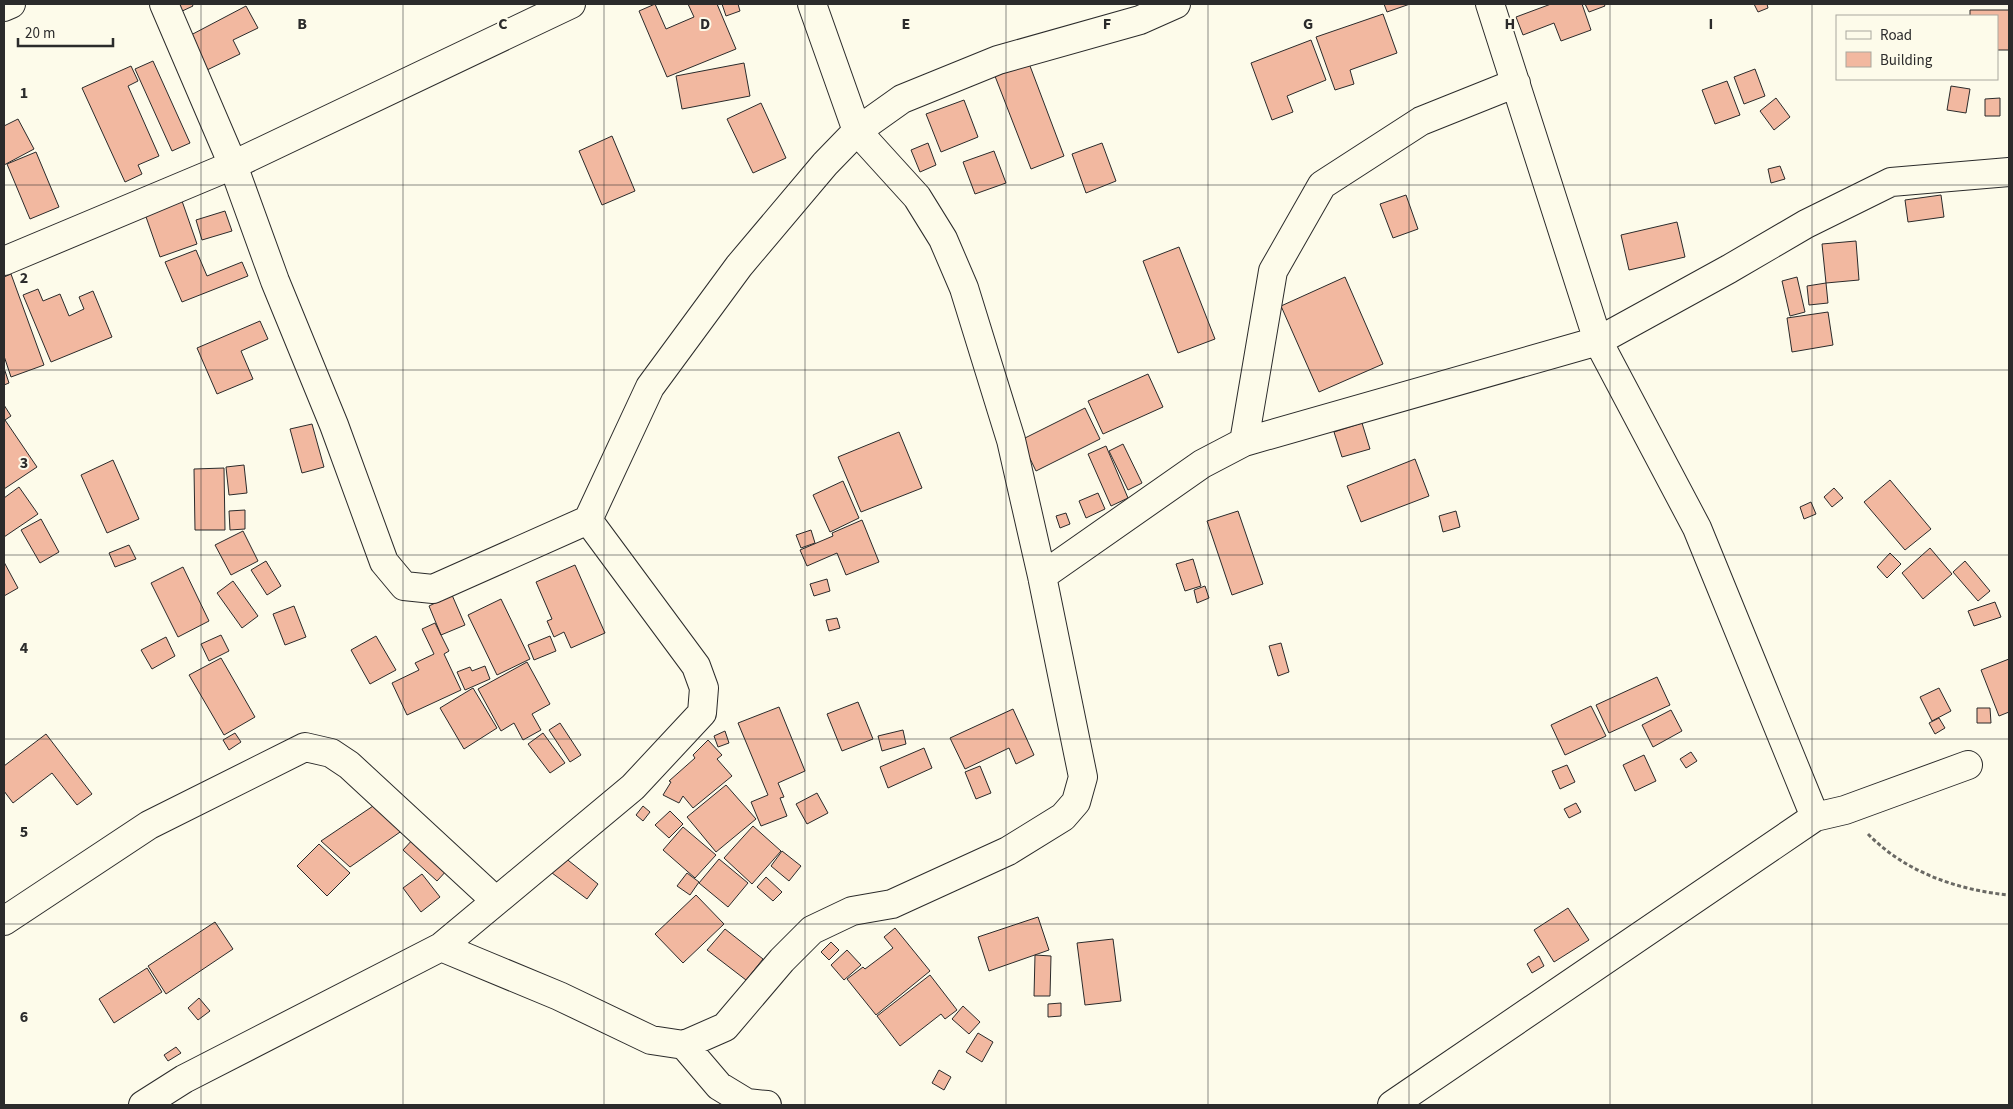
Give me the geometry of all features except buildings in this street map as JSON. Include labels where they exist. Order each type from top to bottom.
[{"type":"street","points":[[4,7],[12,4]]},
{"type":"street","points":[[164,4],[233,165],[275,281],[334,424],[384,562],[404,586],[433,588],[588,520],[650,387],[739,266],[825,164],[857,131],[902,100],[998,60],[1140,20],[1176,4]]},
{"type":"street","points":[[4,261],[233,165],[571,4]]},
{"type":"street","points":[[441,947],[559,996],[651,1040],[684,1045],[725,1027],[782,960],[812,930],[852,911],[892,904],[1008,851],[1063,817],[1076,802],[1083,777],[1042,576],[1011,440],[964,288],[943,239],[917,197],[857,131],[812,4]]},
{"type":"street","points":[[1490,4],[1598,341],[1697,528],[1815,817]]},
{"type":"street","points":[[1244,442],[1273,271],[1322,185],[1421,121],[1516,83]]},
{"type":"street","points":[[1042,576],[1202,464],[1244,442],[1598,341],[1729,270],[1806,224],[1891,182],[2009,172]]},
{"type":"street","points":[[143,1105],[184,1079],[441,947],[633,787],[702,713],[704,688],[696,666],[588,520]]},
{"type":"street","points":[[4,921],[149,825],[305,747],[331,753],[348,765],[496,901]]},
{"type":"street","points":[[1392,1105],[1815,817],[1846,810],[1968,765]]},
{"type":"street","points":[[684,1045],[719,1086],[747,1103],[767,1105]]},
{"type":"path","points":[[1846,810],[1886,852],[1935,878],[1984,893],[2009,895]]}]
